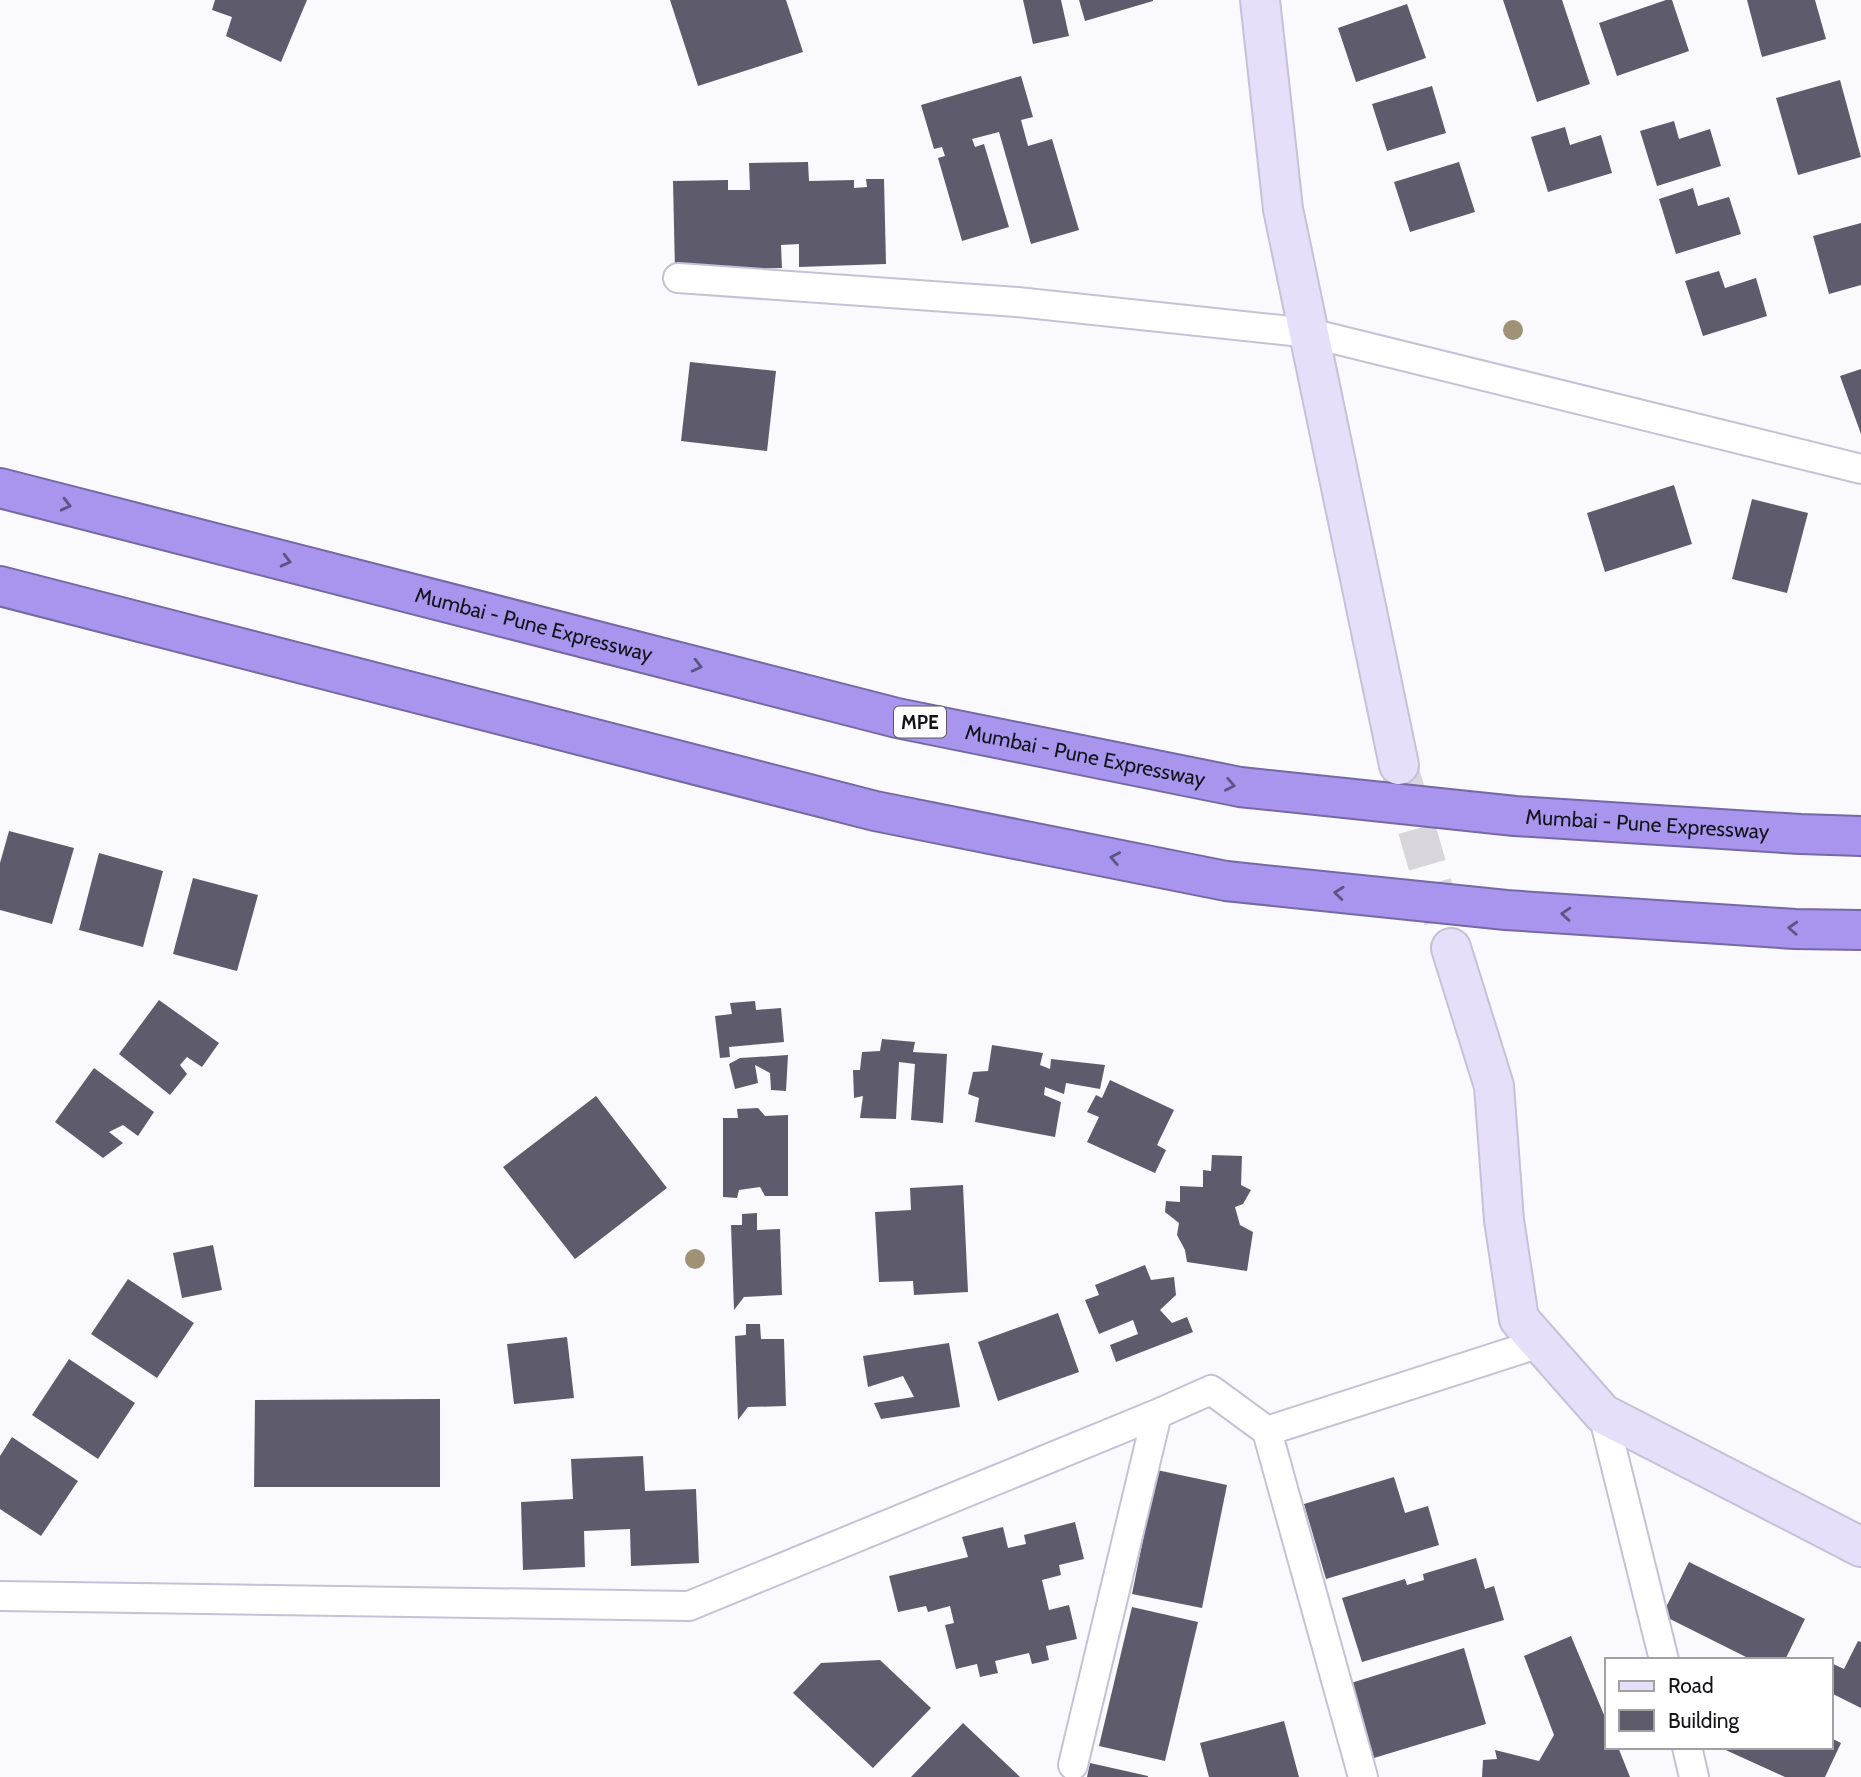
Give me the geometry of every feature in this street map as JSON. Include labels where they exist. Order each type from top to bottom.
[{"type":"highway","name":"Mumbai - Pune Expressway","points":[[0,488],[897,718],[1240,787],[1514,816],[1861,836]]},
{"type":"highway","points":[[0,586],[876,811],[1226,881],[1506,910],[1795,929],[1861,930]]},
{"type":"street","points":[[1260,0],[1283,209],[1399,765]]},
{"type":"street","points":[[678,278],[1017,302],[1310,333],[1861,470]]},
{"type":"street","points":[[1451,948],[1494,1086],[1504,1220],[1519,1319],[1603,1415],[1861,1547]]},
{"type":"street","points":[[1267,1431],[1540,1343]]},
{"type":"street","points":[[0,1595],[689,1606],[1211,1390],[1267,1431],[1363,1777]]},
{"type":"street","points":[[1073,1765],[1157,1414]]},
{"type":"street","points":[[1603,1415],[1664,1658]]},
{"type":"street","points":[[1687,1749],[1694,1777]]},
{"type":"building","points":[[215,0],[307,0],[281,62],[226,36],[232,17],[212,10]]},
{"type":"building","points":[[670,0],[786,0],[803,52],[698,86]]},
{"type":"building","points":[[1023,0],[1061,0],[1069,36],[1033,44]]},
{"type":"building","points":[[1079,0],[1153,0],[1153,1],[1085,21]]},
{"type":"building","points":[[1503,0],[1562,0],[1590,84],[1537,102]]},
{"type":"building","points":[[1672,0],[1689,51],[1617,76],[1599,23]]},
{"type":"building","points":[[1747,0],[1815,0],[1826,39],[1762,57]]},
{"type":"building","points":[[1407,4],[1426,58],[1356,82],[1338,28]]},
{"type":"building","points":[[1021,76],[1033,117],[1021,120],[1028,146],[1052,139],[1079,230],[1031,244],[999,132],[972,139],[975,147],[984,144],[1009,227],[962,241],[938,158],[945,156],[942,147],[934,149],[921,105]]},
{"type":"building","points":[[1840,80],[1861,157],[1798,175],[1776,98]]},
{"type":"building","points":[[1432,86],[1446,133],[1387,151],[1372,104]]},
{"type":"building","points":[[1674,121],[1679,139],[1710,129],[1721,166],[1657,186],[1640,131]]},
{"type":"building","points":[[1565,127],[1570,145],[1601,135],[1612,173],[1548,192],[1531,137]]},
{"type":"building","points":[[808,162],[809,181],[854,180],[854,188],[867,187],[866,179],[884,179],[886,264],[799,267],[799,244],[781,245],[782,268],[675,271],[673,181],[728,180],[728,190],[750,190],[749,163]]},
{"type":"building","points":[[1459,162],[1475,212],[1410,232],[1394,182]]},
{"type":"building","points":[[1693,188],[1698,206],[1729,197],[1741,234],[1676,254],[1659,199]]},
{"type":"building","points":[[1861,223],[1861,285],[1829,294],[1813,236]]},
{"type":"building","points":[[1719,271],[1725,288],[1756,278],[1767,316],[1703,336],[1685,281]]},
{"type":"building","points":[[690,362],[776,371],[767,451],[681,441]]},
{"type":"building","points":[[1861,369],[1861,434],[1840,376]]},
{"type":"building","points":[[1674,485],[1692,544],[1605,572],[1587,513]]},
{"type":"building","points":[[1752,499],[1808,513],[1787,593],[1732,579]]},
{"type":"building","points":[[9,831],[74,848],[52,924],[0,910],[0,863]]},
{"type":"building","points":[[99,853],[163,871],[143,947],[79,930]]},
{"type":"building","points":[[193,878],[258,895],[237,971],[173,954]]},
{"type":"building","points":[[159,1000],[219,1043],[202,1067],[187,1057],[180,1065],[187,1074],[170,1095],[119,1054]]},
{"type":"building","points":[[755,1001],[756,1010],[781,1008],[784,1042],[729,1047],[730,1057],[720,1058],[715,1016],[732,1014],[730,1003]]},
{"type":"building","points":[[882,1039],[915,1042],[913,1052],[947,1054],[943,1123],[911,1120],[915,1064],[899,1062],[896,1119],[860,1118],[863,1096],[854,1098],[853,1070],[860,1070],[862,1052],[880,1051]]},
{"type":"building","points":[[992,1045],[1043,1053],[1040,1065],[1050,1069],[1051,1059],[1105,1065],[1100,1089],[1066,1083],[1064,1094],[1045,1087],[1044,1095],[1061,1102],[1055,1137],[975,1122],[979,1098],[968,1094],[973,1072],[988,1071]]},
{"type":"building","points":[[788,1055],[786,1091],[771,1090],[770,1073],[755,1065],[758,1083],[735,1089],[729,1064],[740,1058]]},
{"type":"building","points":[[94,1068],[154,1112],[138,1136],[123,1125],[109,1132],[123,1143],[103,1158],[55,1122]]},
{"type":"building","points":[[1110,1080],[1174,1110],[1157,1145],[1166,1150],[1155,1173],[1087,1142],[1099,1117],[1087,1112],[1096,1095],[1102,1098]]},
{"type":"building","points":[[596,1096],[667,1188],[575,1259],[503,1167]]},
{"type":"building","points":[[758,1108],[765,1116],[788,1115],[788,1196],[765,1196],[760,1187],[739,1190],[737,1198],[723,1197],[723,1118],[738,1118],[737,1109]]},
{"type":"building","points":[[1212,1155],[1242,1156],[1241,1185],[1251,1190],[1243,1204],[1235,1207],[1240,1225],[1253,1232],[1247,1271],[1187,1262],[1185,1250],[1177,1235],[1179,1223],[1165,1212],[1166,1201],[1180,1202],[1180,1186],[1203,1187],[1203,1170],[1211,1171]]},
{"type":"building","points":[[963,1185],[968,1292],[914,1295],[913,1281],[879,1282],[875,1212],[911,1210],[910,1188]]},
{"type":"building","points":[[757,1213],[757,1230],[780,1229],[782,1295],[744,1297],[734,1310],[731,1225],[742,1225],[742,1214]]},
{"type":"building","points":[[213,1245],[222,1290],[182,1298],[173,1253]]},
{"type":"building","points":[[1145,1265],[1151,1280],[1174,1277],[1176,1295],[1160,1310],[1172,1323],[1187,1317],[1193,1332],[1116,1362],[1110,1345],[1138,1334],[1133,1320],[1099,1334],[1085,1300],[1099,1295],[1095,1285]]},
{"type":"building","points":[[128,1279],[194,1323],[157,1378],[91,1334]]},
{"type":"building","points":[[1058,1313],[1079,1372],[998,1401],[978,1342]]},
{"type":"building","points":[[746,1324],[760,1324],[761,1339],[784,1339],[786,1406],[748,1407],[738,1420],[735,1336],[746,1335]]},
{"type":"building","points":[[567,1337],[574,1398],[514,1404],[507,1344]]},
{"type":"building","points":[[949,1343],[960,1407],[881,1419],[874,1403],[914,1397],[903,1376],[868,1387],[863,1356]]},
{"type":"building","points":[[69,1359],[135,1403],[98,1459],[32,1415]]},
{"type":"building","points":[[440,1399],[440,1487],[254,1487],[255,1400]]},
{"type":"building","points":[[12,1437],[78,1481],[41,1536],[0,1509],[0,1456]]},
{"type":"building","points":[[643,1456],[645,1491],[696,1489],[699,1563],[631,1566],[630,1529],[584,1531],[585,1567],[523,1570],[521,1502],[573,1499],[571,1459]]},
{"type":"building","points":[[1157,1470],[1227,1485],[1202,1608],[1132,1594]]},
{"type":"building","points":[[1394,1477],[1405,1513],[1428,1506],[1439,1545],[1326,1579],[1304,1504]]},
{"type":"building","points":[[1075,1522],[1084,1559],[1059,1565],[1061,1575],[1042,1580],[1049,1610],[1069,1605],[1077,1639],[1046,1646],[1049,1660],[1032,1664],[1029,1653],[995,1661],[998,1673],[980,1677],[977,1664],[956,1669],[945,1625],[954,1623],[950,1606],[928,1612],[926,1606],[898,1612],[889,1576],[968,1557],[962,1537],[1003,1527],[1008,1548],[1026,1544],[1024,1535]]},
{"type":"building","points":[[1476,1558],[1485,1589],[1494,1586],[1504,1620],[1362,1662],[1342,1598],[1405,1579],[1407,1585],[1424,1580],[1423,1574]]},
{"type":"building","points":[[1689,1562],[1805,1619],[1786,1658],[1748,1658],[1662,1615]]},
{"type":"building","points":[[1132,1607],[1198,1622],[1165,1761],[1099,1746]]},
{"type":"building","points":[[1571,1636],[1605,1717],[1605,1749],[1619,1749],[1630,1777],[1482,1777],[1483,1760],[1497,1759],[1495,1750],[1539,1761],[1554,1735],[1524,1656]]},
{"type":"building","points":[[1858,1641],[1861,1642],[1861,1708],[1833,1694],[1833,1664],[1844,1669]]},
{"type":"building","points":[[1464,1648],[1486,1724],[1374,1758],[1351,1683]]},
{"type":"building","points":[[880,1660],[931,1708],[873,1768],[793,1693],[821,1663]]},
{"type":"building","points":[[1284,1721],[1299,1777],[1209,1777],[1200,1743]]},
{"type":"building","points":[[963,1723],[1020,1777],[911,1777]]},
{"type":"building","points":[[1833,1739],[1841,1743],[1825,1777],[1785,1777],[1723,1749],[1833,1749]]},
{"type":"building","points":[[1090,1763],[1148,1776],[1148,1777],[1087,1777]]},
{"type":"tunnel","points":[[1401,774],[1451,948]]}]
